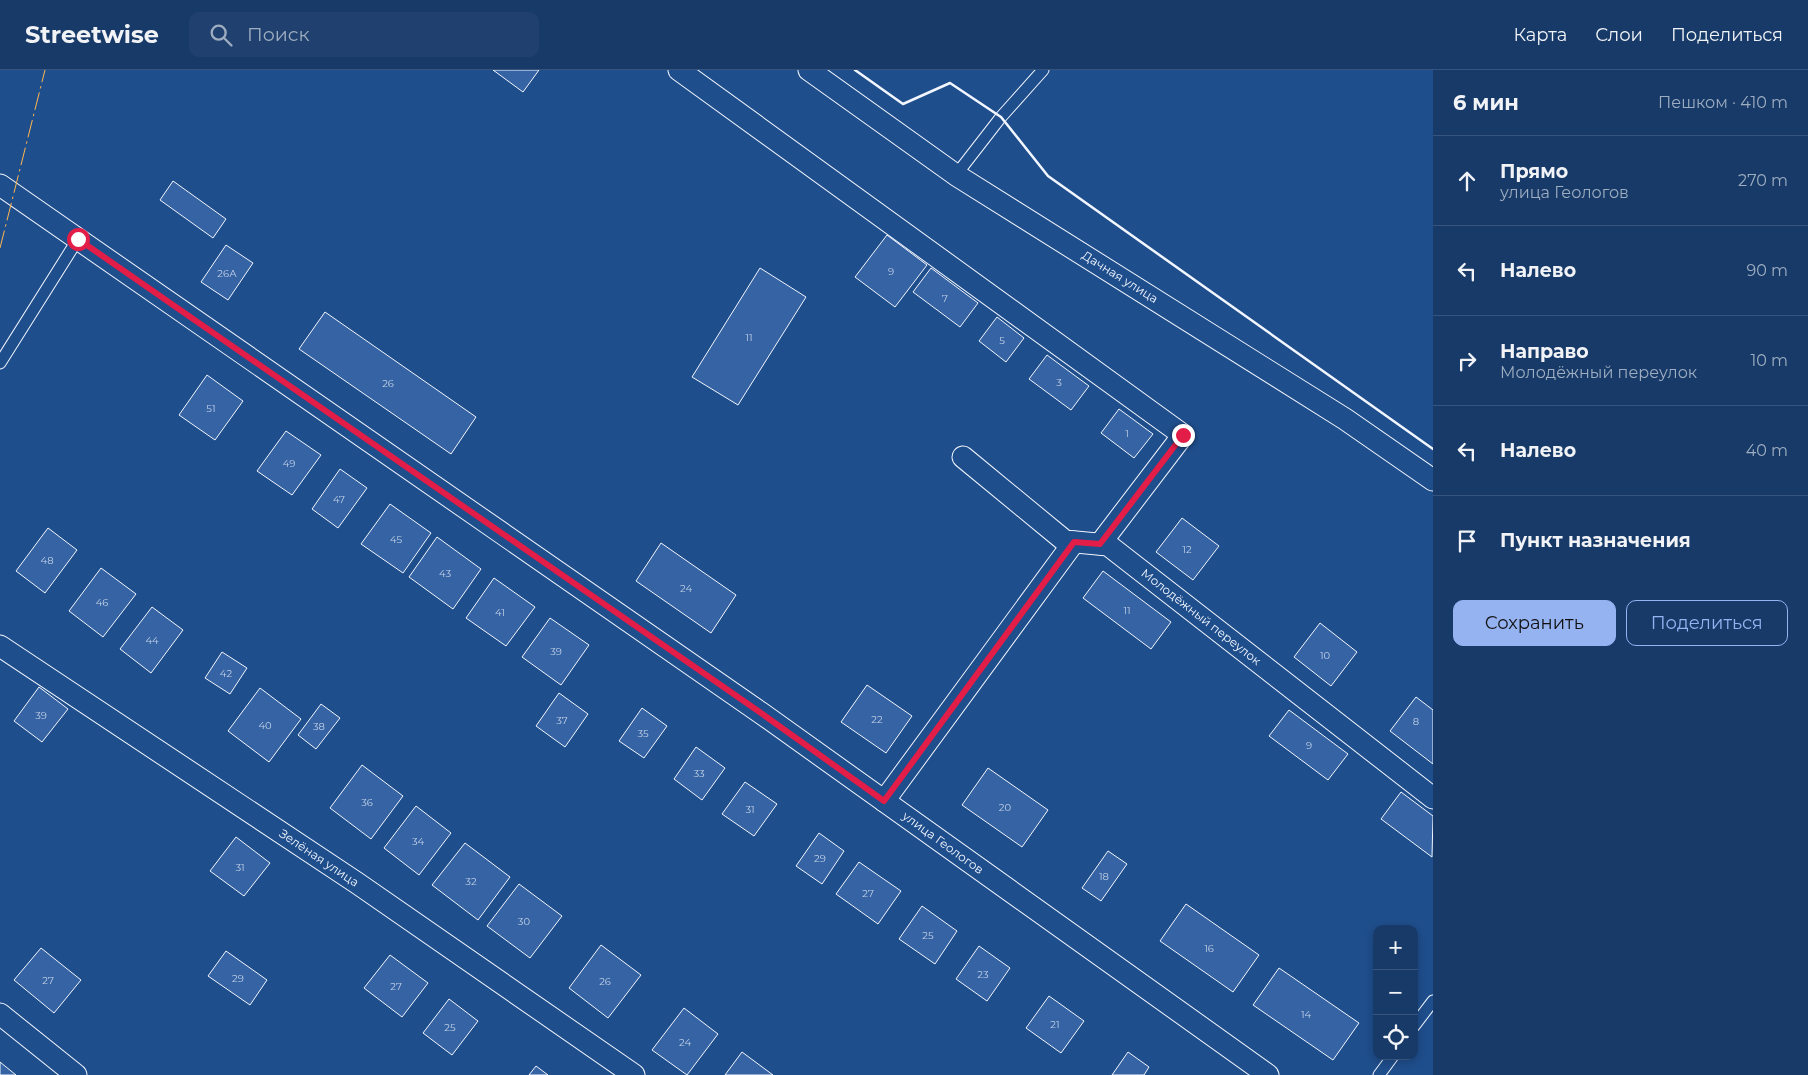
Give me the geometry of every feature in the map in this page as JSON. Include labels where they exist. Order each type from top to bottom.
[{"type":"street","points":[[678,70],[1183,435],[1100,544]]},
{"type":"street","name":"Дачная улица","points":[[810,70],[956,175],[1345,419],[1433,480]]},
{"type":"street","name":"улица Геологов","points":[[0,184],[753,707],[1268,1075]]},
{"type":"street","name":"Молодёжный переулок","points":[[963,457],[1065,541],[1108,545],[1433,798]]},
{"type":"street","points":[[884,801],[1074,542]]},
{"type":"street","name":"Зелёная улица","points":[[0,646],[357,883],[634,1075]]},
{"type":"street","points":[[0,1014],[76,1075]]},
{"type":"lane","points":[[956,175],[1002,117],[1043,70]]},
{"type":"lane","points":[[0,363],[78,239]]},
{"type":"lane","points":[[1418,1021],[1433,1000]]},
{"type":"lane","points":[[1379,1075],[1390,1060]]},
{"type":"building","points":[[493,70],[539,70],[523,92]]},
{"type":"building","points":[[173,181],[226,219],[213,238],[160,200]]},
{"type":"building","points":[[887,235],[927,265],[895,307],[855,277]]},
{"type":"building","points":[[226,245],[253,263],[228,300],[201,282]]},
{"type":"building","points":[[760,268],[806,297],[738,405],[692,377]]},
{"type":"building","points":[[931,268],[978,303],[960,327],[913,292]]},
{"type":"building","points":[[325,312],[476,417],[451,454],[299,349]]},
{"type":"building","points":[[997,317],[1024,338],[1006,362],[979,341]]},
{"type":"building","points":[[1047,355],[1089,386],[1071,410],[1029,379]]},
{"type":"building","points":[[207,375],[243,401],[215,440],[179,415]]},
{"type":"building","points":[[1119,409],[1153,434],[1134,458],[1101,433]]},
{"type":"building","points":[[286,431],[321,455],[292,495],[257,471]]},
{"type":"building","points":[[340,469],[367,488],[338,528],[312,509]]},
{"type":"building","points":[[390,504],[431,533],[403,573],[361,544]]},
{"type":"building","points":[[1182,518],[1219,546],[1193,580],[1156,552]]},
{"type":"building","points":[[48,528],[77,550],[45,593],[16,571]]},
{"type":"building","points":[[437,537],[481,569],[453,609],[409,577]]},
{"type":"building","points":[[661,543],[736,595],[711,633],[636,581]]},
{"type":"building","points":[[101,568],[136,594],[103,637],[69,611]]},
{"type":"building","points":[[1103,571],[1171,622],[1151,649],[1083,598]]},
{"type":"building","points":[[494,578],[535,607],[506,646],[466,618]]},
{"type":"building","points":[[152,607],[183,630],[151,673],[120,649]]},
{"type":"building","points":[[550,618],[589,645],[561,685],[522,657]]},
{"type":"building","points":[[1320,623],[1357,652],[1331,686],[1294,657]]},
{"type":"building","points":[[222,652],[247,668],[230,694],[205,678]]},
{"type":"building","points":[[867,685],[912,716],[886,753],[841,722]]},
{"type":"building","points":[[39,687],[68,709],[42,742],[14,721]]},
{"type":"building","points":[[260,688],[301,719],[269,762],[228,731]]},
{"type":"building","points":[[559,693],[588,714],[565,747],[536,726]]},
{"type":"building","points":[[1416,697],[1433,710],[1433,764],[1390,731]]},
{"type":"building","points":[[321,704],[340,718],[316,749],[298,735]]},
{"type":"building","points":[[642,708],[667,726],[644,758],[619,741]]},
{"type":"building","points":[[1289,710],[1348,754],[1328,780],[1269,736]]},
{"type":"building","points":[[696,747],[725,768],[702,800],[674,779]]},
{"type":"building","points":[[362,765],[403,796],[371,839],[330,808]]},
{"type":"building","points":[[988,768],[1048,810],[1022,847],[962,805]]},
{"type":"building","points":[[745,782],[777,804],[754,836],[722,814]]},
{"type":"building","points":[[1401,792],[1433,816],[1432,857],[1381,819]]},
{"type":"building","points":[[416,806],[451,833],[419,875],[384,848]]},
{"type":"building","points":[[819,833],[844,851],[822,884],[796,866]]},
{"type":"building","points":[[236,837],[270,863],[244,896],[210,871]]},
{"type":"building","points":[[465,843],[510,877],[478,920],[432,885]]},
{"type":"building","points":[[1108,851],[1127,864],[1101,901],[1082,888]]},
{"type":"building","points":[[859,862],[901,891],[878,924],[836,894]]},
{"type":"building","points":[[519,884],[562,916],[530,958],[487,926]]},
{"type":"building","points":[[1186,904],[1259,955],[1233,992],[1160,941]]},
{"type":"building","points":[[922,906],[957,931],[935,964],[899,939]]},
{"type":"building","points":[[601,945],[641,975],[608,1018],[569,988]]},
{"type":"building","points":[[979,946],[1010,968],[987,1001],[956,979]]},
{"type":"building","points":[[41,948],[81,980],[54,1013],[14,980]]},
{"type":"building","points":[[226,951],[267,980],[250,1005],[208,976]]},
{"type":"building","points":[[390,955],[428,983],[402,1017],[364,988]]},
{"type":"building","points":[[1279,968],[1359,1023],[1333,1060],[1253,1005]]},
{"type":"building","points":[[1049,996],[1084,1021],[1061,1053],[1026,1028]]},
{"type":"building","points":[[449,999],[478,1021],[452,1055],[423,1033]]},
{"type":"building","points":[[684,1008],[718,1034],[687,1075],[652,1050]]},
{"type":"building","points":[[742,1052],[773,1075],[725,1075]]},
{"type":"building","points":[[1128,1052],[1149,1067],[1144,1075],[1112,1075]]},
{"type":"building","points":[[0,1062],[16,1075],[0,1075]]},
{"type":"building","points":[[536,1066],[548,1075],[529,1075]]},
{"type":"wall","points":[[855,70],[903,104],[950,83],[1001,117],[1048,176],[1433,449]]},
{"type":"power","points":[[0,248],[45,70]]},
{"type":"route","points":[[78,239],[761,713],[884,801],[1074,542],[1100,544],[1183,435]]}]
